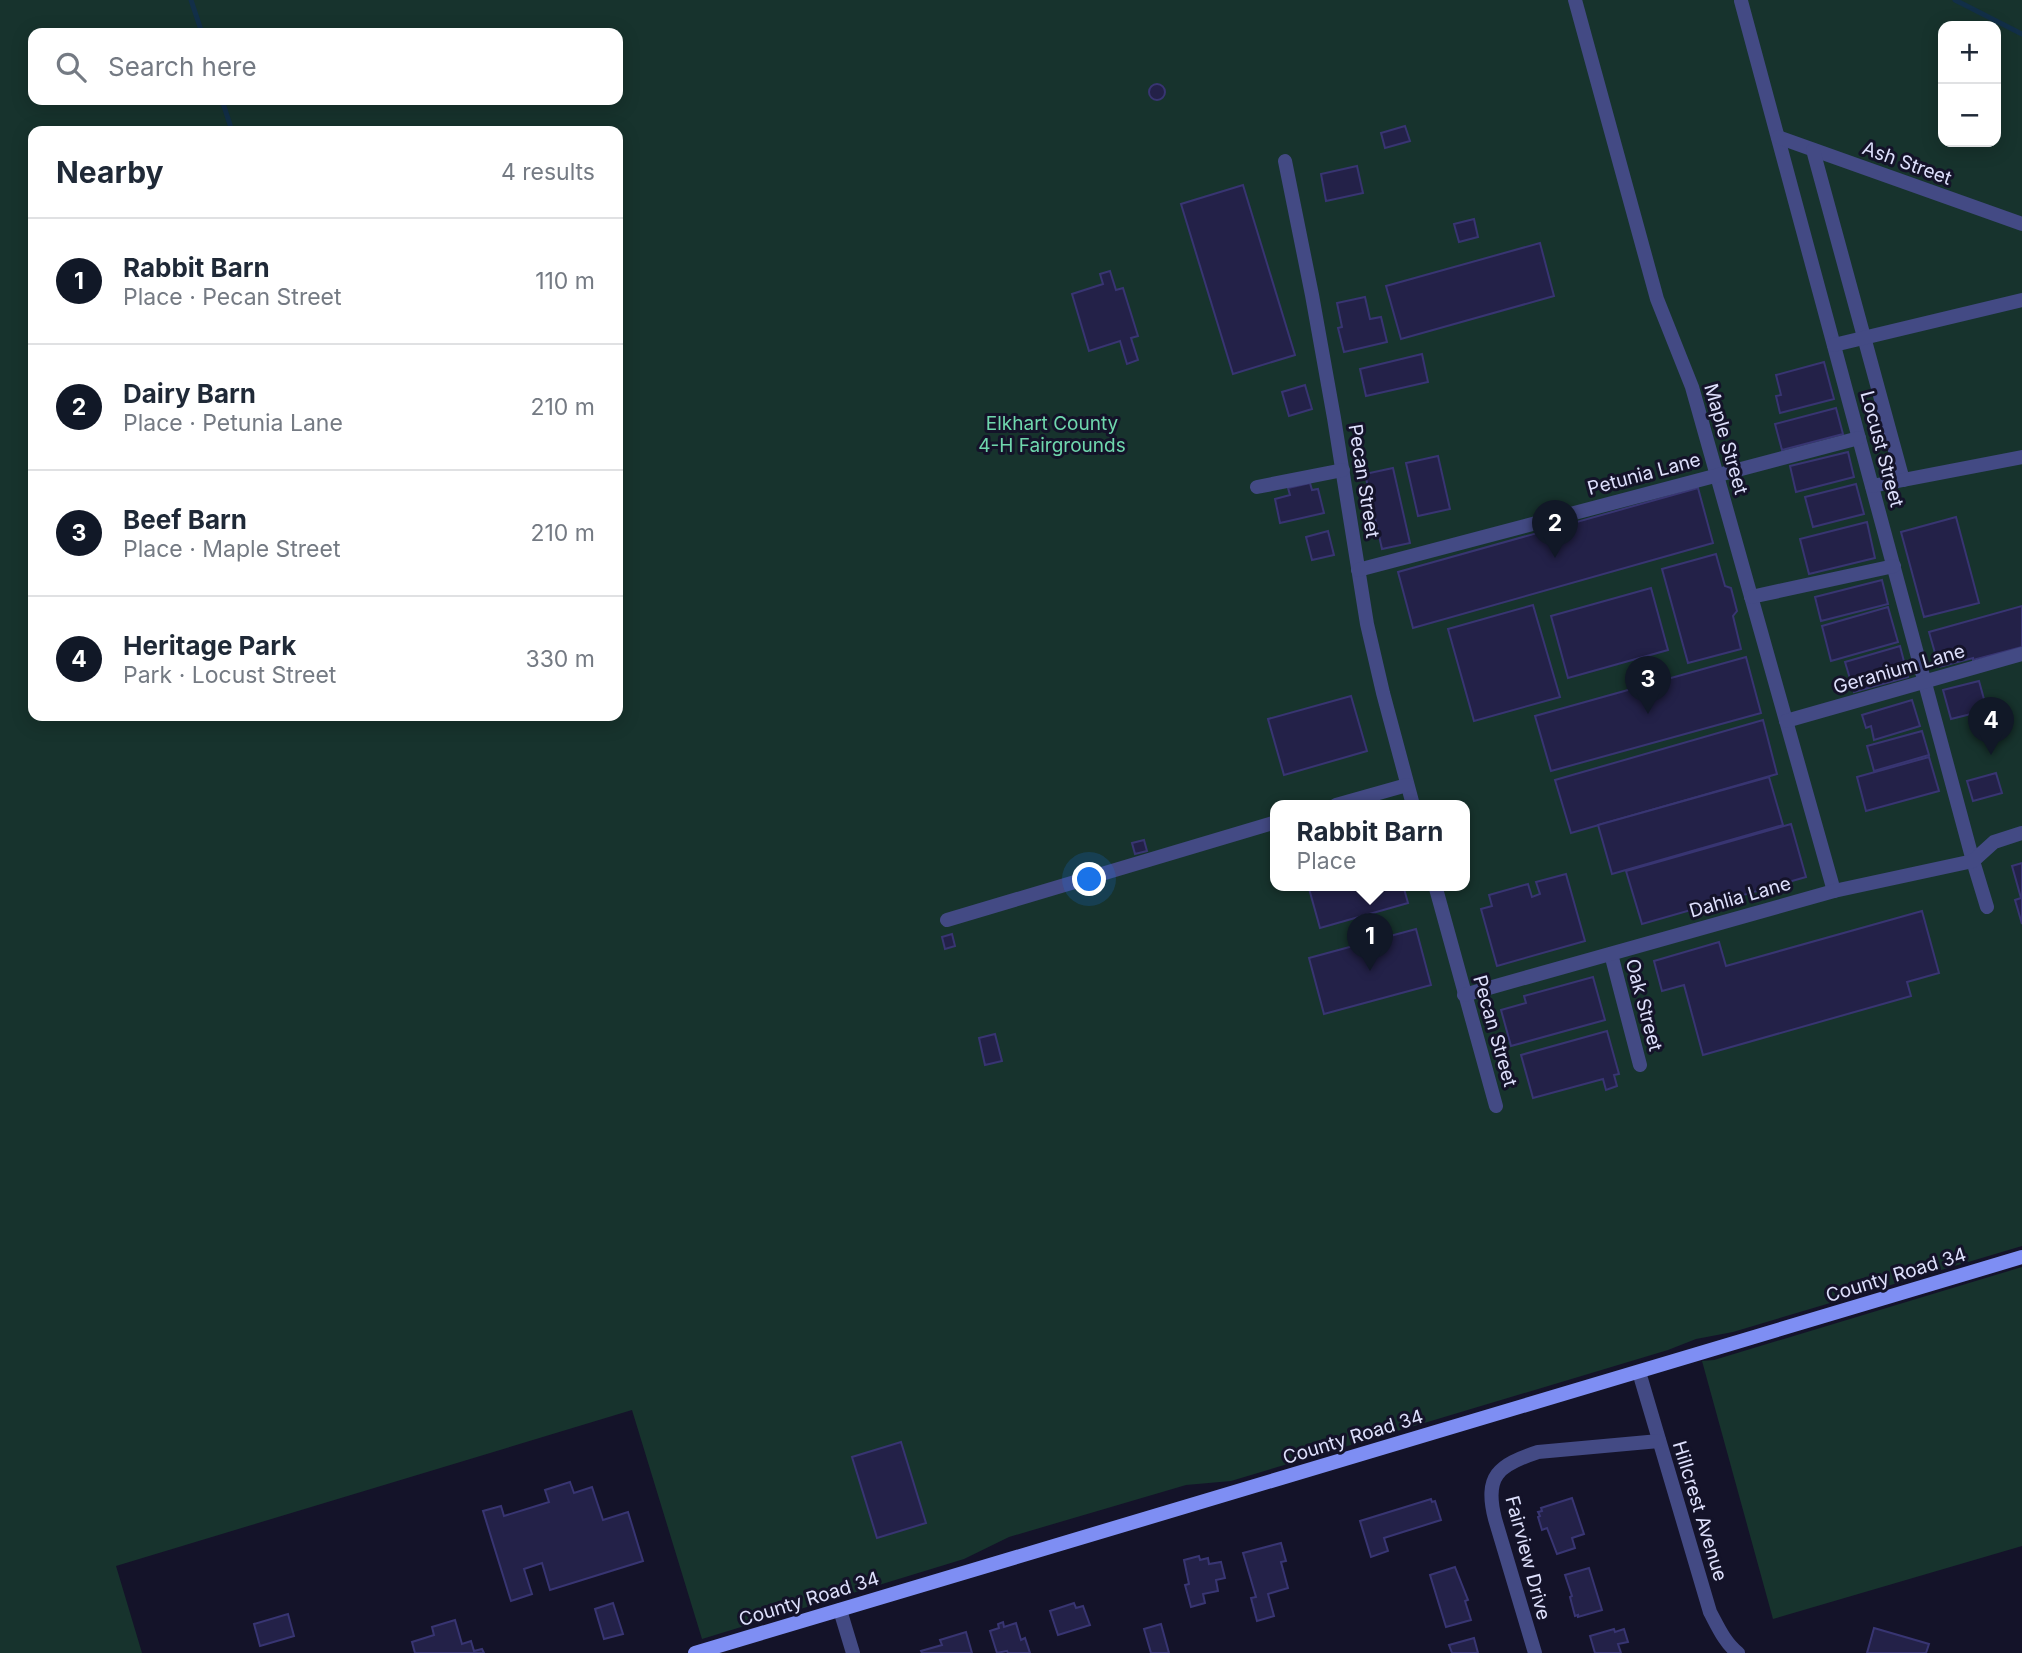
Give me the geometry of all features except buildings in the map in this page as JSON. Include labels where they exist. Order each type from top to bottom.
[{"type":"street","name":"Locust Street","points":[[1741,1],[1987,907]]},
{"type":"street","name":"Maple Street","points":[[1578,3],[1657,299],[1686,370],[1834,891]]},
{"type":"street","name":"Ash Street","points":[[1778,137],[2022,224]]},
{"type":"street","points":[[1813,150],[1903,480]]},
{"type":"street","name":"Pecan Street","points":[[1285,161],[1312,295],[1374,657],[1412,800]]},
{"type":"street","points":[[1834,345],[2022,300]]},
{"type":"street","name":"Petunia Lane","points":[[1358,570],[1859,438]]},
{"type":"street","points":[[1872,486],[2022,457]]},
{"type":"street","points":[[1257,487],[1343,470]]},
{"type":"street","points":[[1751,597],[1894,566]]},
{"type":"street","name":"Geranium Lane","points":[[1786,721],[2022,654]]},
{"type":"street","points":[[1354,800],[1407,785]]},
{"type":"street","points":[[947,920],[1270,824]]},
{"type":"street","name":"Dahlia Lane","points":[[1464,995],[1834,891],[1973,861],[1994,842],[2022,832]]},
{"type":"street","name":"Pecan Street","points":[[1437,891],[1496,1106]]},
{"type":"street","name":"Oak Street","points":[[1611,954],[1640,1065]]},
{"type":"street","name":"County Road 34","points":[[695,1653],[2022,1257]]},
{"type":"street","name":"Hillcrest Avenue","points":[[1639,1372],[1710,1612],[1720,1631],[1738,1653]]},
{"type":"street","name":"Fairview Drive","points":[[1535,1653],[1495,1519],[1490,1492],[1493,1482],[1502,1469],[1519,1458],[1538,1451],[1659,1441]]},
{"type":"street","points":[[840,1610],[853,1653]]},
{"type":"green space","name":"Elkhart County 4-H Fairgrounds","points":[[0,0],[2022,0],[2022,1246],[1733,1332],[1696,1339],[1668,1350],[1231,1481],[1186,1485],[1009,1537],[964,1559],[702,1639],[632,1410],[116,1566],[142,1653],[0,1653]]},
{"type":"green space","points":[[2022,1267],[2022,1546],[1773,1619],[1702,1361],[1714,1360]]},
{"type":"waterway","points":[[191,0],[200,28]]},
{"type":"waterway","points":[[1955,0],[2022,34]]},
{"type":"waterway","points":[[224,105],[230,126]]},
{"type":"place","name":"Dairy Barn","points":[[1555,558]]},
{"type":"place","name":"Beef Barn","points":[[1648,714]]},
{"type":"place","name":"Heritage Park","points":[[1991,755]]},
{"type":"place","name":"Rabbit Barn","points":[[1370,971]]}]
